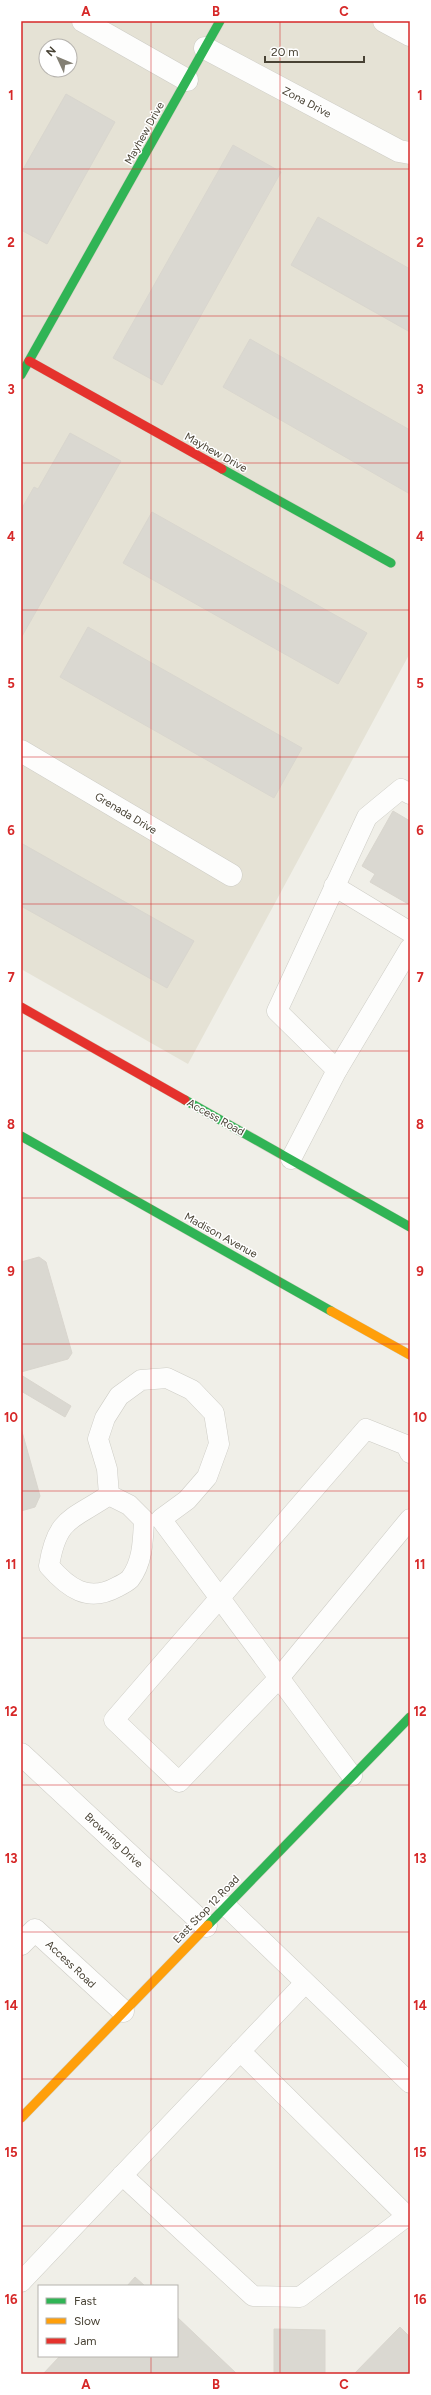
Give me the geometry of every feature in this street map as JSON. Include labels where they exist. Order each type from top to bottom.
[{"type":"street","points":[[83,21],[187,80]]},
{"type":"street","name":"Mayhew Drive","points":[[21,375],[220,21]]},
{"type":"street","points":[[384,21],[410,35]]},
{"type":"street","name":"Zona Drive","points":[[205,48],[399,151],[410,153]]},
{"type":"street","name":"Mayhew Drive","points":[[29,361],[391,563]]},
{"type":"street","name":"Grenada Drive","points":[[21,751],[231,875]]},
{"type":"street","name":"Access Road","points":[[21,1007],[291,1159],[408,1221]]},
{"type":"street","name":"Madison Avenue","points":[[21,1136],[410,1355]]},
{"type":"street","name":"East Stop 12 Road","points":[[21,2118],[123,2011],[410,1717]]},
{"type":"street","name":"Browning Drive","points":[[21,1754],[206,1926]]},
{"type":"street","name":"Access Road","points":[[21,1944],[35,1930],[123,2011]]},
{"type":"lane","points":[[337,1070],[277,1011],[367,817],[401,789],[410,794]]},
{"type":"lane","points":[[334,886],[410,932]]},
{"type":"lane","points":[[291,1159],[337,1070],[410,948]]},
{"type":"lane","points":[[167,1378],[192,1390],[214,1413],[220,1444],[206,1477],[187,1500],[153,1520],[142,1552],[130,1579],[105,1594],[80,1592],[61,1579],[49,1566],[53,1542],[64,1522],[109,1495],[107,1469],[98,1439],[105,1418],[119,1396],[141,1380],[167,1378]]},
{"type":"lane","points":[[410,1453],[406,1445],[366,1429],[114,1720],[179,1782],[280,1678],[410,1519]]},
{"type":"lane","points":[[109,1495],[153,1520],[219,1597],[352,1776]]},
{"type":"lane","points":[[226,1906],[304,1983],[410,2083]]},
{"type":"lane","points":[[21,2282],[304,1983]]},
{"type":"lane","points":[[122,2175],[253,2296],[300,2296],[409,2217],[240,2051]]},
{"type":"shaded area","points":[[21,21],[410,21],[410,653],[188,1064],[21,969]]},
{"type":"building","points":[[66,94],[115,122],[47,244],[21,230],[21,173]]},
{"type":"building","points":[[233,145],[281,172],[162,385],[113,358]]},
{"type":"building","points":[[318,217],[410,269],[410,332],[291,265]]},
{"type":"building","points":[[250,339],[410,430],[410,494],[223,387]]},
{"type":"building","points":[[70,433],[121,461],[21,638],[21,510],[34,487],[38,489]]},
{"type":"building","points":[[152,512],[367,633],[338,684],[123,563]]},
{"type":"building","points":[[88,627],[302,748],[274,798],[60,677]]},
{"type":"building","points":[[393,811],[410,821],[410,905],[370,882],[375,874],[362,866]]},
{"type":"building","points":[[21,843],[194,941],[167,988],[21,906]]},
{"type":"building","points":[[39,1257],[46,1262],[72,1353],[68,1359],[21,1372],[21,1262]]},
{"type":"building","points":[[21,1375],[71,1406],[65,1417],[21,1391]]},
{"type":"building","points":[[21,1428],[40,1496],[35,1507],[21,1511]]},
{"type":"building","points":[[135,2277],[144,2285],[128,2285]]},
{"type":"building","points":[[178,2318],[237,2374],[43,2374],[59,2357],[178,2357]]},
{"type":"building","points":[[400,2327],[410,2337],[410,2374],[354,2374]]},
{"type":"building","points":[[274,2329],[325,2330],[325,2374],[274,2374]]},
{"type":"traffic: fast","points":[[21,375],[220,21]]},
{"type":"traffic: fast","points":[[222,469],[391,563]]},
{"type":"traffic: fast","points":[[185,1100],[410,1227]]},
{"type":"traffic: fast","points":[[21,1136],[331,1311]]},
{"type":"traffic: fast","points":[[208,1925],[410,1717]]},
{"type":"traffic: slow","points":[[331,1311],[410,1355]]},
{"type":"traffic: slow","points":[[21,2118],[208,1925]]},
{"type":"traffic: jam","points":[[29,361],[222,469]]},
{"type":"traffic: jam","points":[[21,1007],[185,1100]]}]
